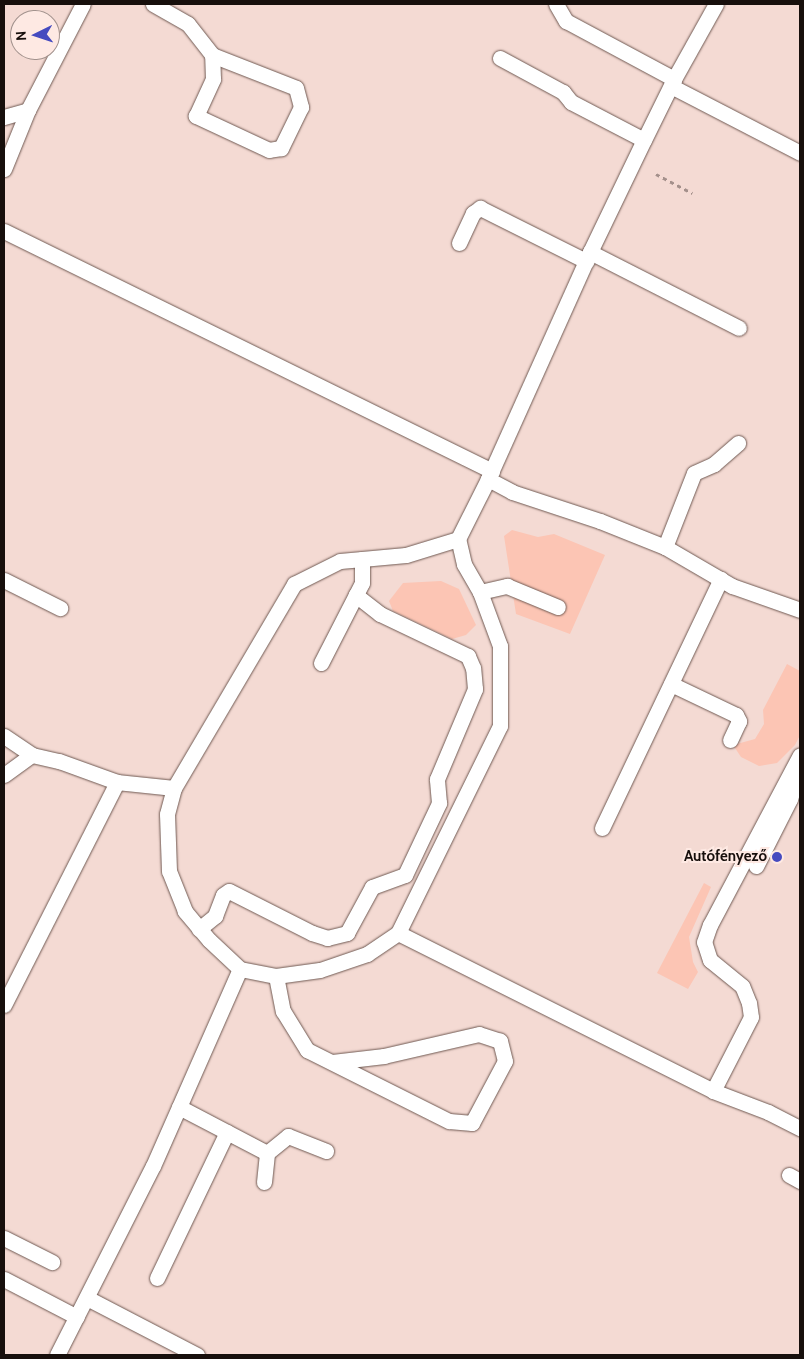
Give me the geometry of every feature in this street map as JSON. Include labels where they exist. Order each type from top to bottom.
[{"type":"lane","points":[[153,4],[188,24],[212,55],[296,88],[301,107],[281,148],[269,150],[196,116],[213,79],[212,55]]},
{"type":"lane","points":[[556,4],[566,21],[800,153]]},
{"type":"lane","points":[[458,538],[406,555],[340,561],[294,584],[174,788],[167,814],[169,871],[185,911],[200,929],[240,969],[276,976],[320,970],[367,954],[398,933],[500,726],[500,646],[480,592],[464,564],[458,538],[490,475],[633,162],[672,82],[716,4]]},
{"type":"lane","points":[[4,169],[28,110],[80,5]]},
{"type":"lane","points":[[500,58],[563,92],[571,102],[644,140]]},
{"type":"lane","points":[[4,117],[28,110]]},
{"type":"lane","points":[[459,243],[473,214],[480,208],[739,328]]},
{"type":"lane","points":[[4,231],[490,475],[512,492],[600,521],[665,547],[720,579],[800,610]]},
{"type":"lane","points":[[665,547],[694,472],[714,464],[738,443]]},
{"type":"lane","points":[[321,663],[362,583],[362,559]]},
{"type":"lane","points":[[602,828],[720,579]]},
{"type":"lane","points":[[4,580],[60,608]]},
{"type":"lane","points":[[480,592],[507,586],[558,607]]},
{"type":"lane","points":[[200,929],[214,916],[223,894],[229,890],[312,933],[327,938],[347,933],[372,886],[405,875],[413,859],[439,803],[436,779],[475,689],[473,668],[468,656],[380,614],[356,595]]},
{"type":"lane","points":[[671,684],[736,715],[739,721],[730,740]]},
{"type":"lane","points":[[4,736],[32,755],[59,761],[118,782],[174,788]]},
{"type":"lane","points":[[713,1091],[750,1017],[749,1003],[742,986],[710,960],[704,942],[710,925],[800,754]]},
{"type":"lane","points":[[4,775],[32,755]]},
{"type":"lane","points":[[756,866],[790,799],[795,783],[792,769]]},
{"type":"lane","points":[[4,1005],[118,782]]},
{"type":"lane","points":[[398,933],[713,1091],[768,1112],[800,1128]]},
{"type":"lane","points":[[58,1355],[153,1166],[240,969]]},
{"type":"lane","points":[[276,976],[283,1010],[308,1050],[449,1121],[472,1123],[506,1061],[500,1041],[479,1034],[384,1056],[332,1062]]},
{"type":"lane","points":[[179,1107],[267,1153]]},
{"type":"lane","points":[[157,1278],[227,1132]]},
{"type":"lane","points":[[264,1182],[267,1153],[288,1136],[326,1151]]},
{"type":"lane","points":[[4,1238],[52,1262]]},
{"type":"lane","points":[[4,1280],[77,1317]]},
{"type":"lane","points":[[87,1298],[168,1342],[197,1355]]},
{"type":"path","points":[[633,162],[692,193]]},
{"type":"shaded area","points":[[512,530],[538,537],[554,534],[605,555],[570,634],[516,614],[504,536]]},
{"type":"shaded area","points":[[441,581],[459,589],[476,625],[466,635],[452,639],[393,611],[389,601],[403,583]]},
{"type":"shaded area","points":[[787,664],[800,671],[800,735],[795,745],[777,763],[759,766],[741,757],[733,745],[755,739],[764,724],[763,710]]},
{"type":"shaded area","points":[[704,883],[711,887],[689,937],[693,962],[698,972],[688,989],[657,973]]},
{"type":"place","name":"Autófényező","points":[[777,857]]}]
